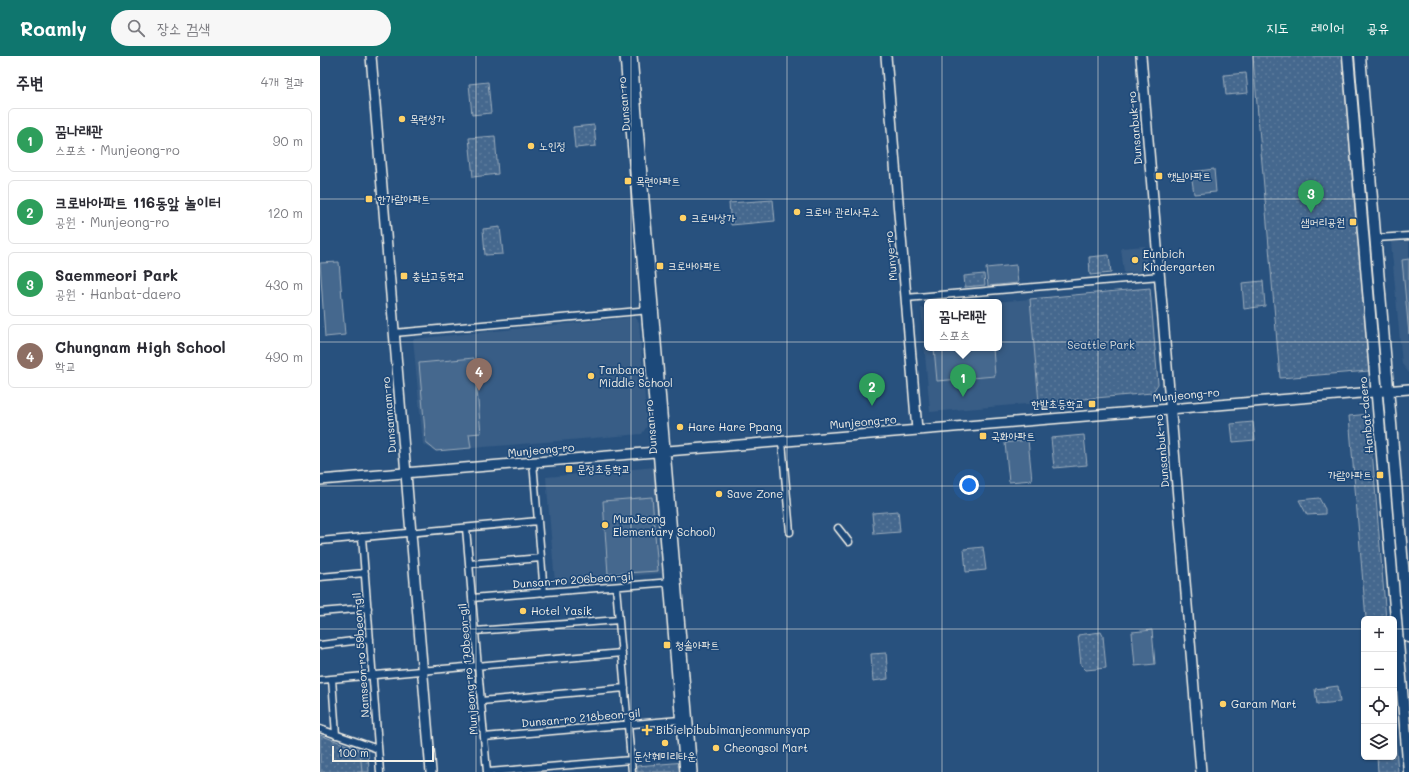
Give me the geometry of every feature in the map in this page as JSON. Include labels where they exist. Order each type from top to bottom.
[{"type":"main road","name":"Dunsannam-ro","points":[[371,56],[431,772]]},
{"type":"main road","name":"Dunsan-ro","points":[[625,56],[650,310]]},
{"type":"main road","name":"Dunsan-ro","points":[[632,56],[661,451],[672,582],[692,772]]},
{"type":"main road","name":"Munye-ro","points":[[886,56],[917,430]]},
{"type":"main road","name":"Dunsanbuk-ro","points":[[1141,56],[1201,772]]},
{"type":"main road","name":"Hanbat-daero","points":[[1348,56],[1409,772]]},
{"type":"main road","points":[[1360,56],[1409,638]]},
{"type":"main road","name":"Munjeong-ro","points":[[320,480],[1409,389]]},
{"type":"main road","name":"Dunsan-ro","points":[[672,582],[680,720],[685,772]]},
{"type":"street","points":[[1376,238],[1409,236]]},
{"type":"street","points":[[906,298],[1160,276]]},
{"type":"street","points":[[394,333],[650,310]]},
{"type":"street","points":[[782,441],[790,532]]},
{"type":"street","points":[[533,462],[544,592]]},
{"type":"street","points":[[320,541],[538,521]]},
{"type":"street","name":"Munjeong-ro 170beon-gil","points":[[466,528],[488,772]]},
{"type":"street","points":[[838,528],[849,542]]},
{"type":"street","name":"Namseon-ro 59beon-gil","points":[[362,537],[380,772]]},
{"type":"street","points":[[469,564],[541,558]]},
{"type":"street","points":[[320,577],[365,573]]},
{"type":"street","name":"Dunsan-ro 206beon-gil","points":[[472,598],[672,582]]},
{"type":"street","points":[[616,587],[632,772]]},
{"type":"street","points":[[320,612],[368,608]]},
{"type":"street","points":[[475,630],[619,620]]},
{"type":"street","points":[[320,645],[370,639]]},
{"type":"street","points":[[320,680],[622,653]]},
{"type":"street","points":[[332,679],[336,735]]},
{"type":"street","points":[[481,701],[625,688]]},
{"type":"street","name":"Dunsan-ro 218beon-gil","points":[[484,737],[680,720]]},
{"type":"street","points":[[320,729],[378,749]]},
{"type":"street","points":[[488,772],[562,769],[631,760]]},
{"type":"shaded area","points":[[1409,241],[1409,373],[1402,364],[1391,242]]},
{"type":"shaded area","name":"Eunbich Kindergarten","points":[[1145,246],[1148,271],[1124,273],[1121,248]]},
{"type":"shaded area","points":[[1030,299],[1039,403],[930,412],[925,351],[1002,351],[1002,301]]},
{"type":"shaded area","points":[[921,308],[924,308],[924,343]]},
{"type":"shaded area","points":[[635,317],[639,322],[647,426],[642,434],[436,451],[423,444],[413,339]]},
{"type":"shaded area","name":"MunJeong Elementary School)","points":[[655,467],[665,573],[555,583],[546,477]]},
{"type":"green space","points":[[1253,56],[1342,56],[1369,371],[1280,378]]},
{"type":"green space","points":[[1246,73],[1248,93],[1226,95],[1224,75]]},
{"type":"green space","points":[[488,82],[491,113],[472,115],[469,84]]},
{"type":"green space","points":[[594,125],[596,146],[575,148],[573,127]]},
{"type":"green space","points":[[495,136],[498,174],[473,177],[469,138]]},
{"type":"green space","points":[[1214,169],[1216,192],[1194,194],[1191,172]]},
{"type":"green space","points":[[773,200],[775,221],[731,225],[729,203]]},
{"type":"green space","points":[[500,227],[503,254],[485,255],[483,229]]},
{"type":"green space","points":[[1109,255],[1111,273],[1090,275],[1089,257]]},
{"type":"green space","points":[[1409,259],[1409,334],[1402,260]]},
{"type":"green space","points":[[339,262],[345,335],[325,337],[320,263]]},
{"type":"green space","points":[[1016,265],[1018,283],[988,286],[986,268]]},
{"type":"green space","points":[[984,274],[985,285],[965,287],[964,276]]},
{"type":"green space","points":[[1263,281],[1265,306],[1244,309],[1242,283]]},
{"type":"green space","name":"Seattle Park","points":[[1150,288],[1158,384],[1152,393],[1039,403],[1030,299]]},
{"type":"green space","points":[[934,351],[993,351],[995,376],[937,381]]},
{"type":"green space","points":[[474,358],[481,433],[469,434],[471,448],[436,451],[426,443],[419,363]]},
{"type":"green space","points":[[1369,414],[1386,616],[1366,616],[1349,416]]},
{"type":"green space","points":[[1253,422],[1255,440],[1233,442],[1231,424]]},
{"type":"green space","points":[[1084,435],[1087,465],[1054,468],[1051,438]]},
{"type":"green space","points":[[1028,440],[1032,480],[1009,482],[1005,443]]},
{"type":"green space","points":[[652,497],[658,571],[608,574],[603,501]]},
{"type":"green space","points":[[1319,498],[1325,509],[1325,514],[1307,515],[1299,500]]},
{"type":"green space","points":[[898,511],[900,532],[874,534],[872,513]]},
{"type":"green space","points":[[983,547],[986,570],[966,572],[964,549]]},
{"type":"green space","points":[[1152,630],[1155,664],[1135,666],[1132,632]]},
{"type":"green space","points":[[1101,632],[1103,636],[1106,668],[1086,670],[1081,665],[1078,635]]},
{"type":"green space","points":[[886,653],[888,679],[873,681],[871,654]]},
{"type":"green space","points":[[1338,686],[1340,702],[1317,704],[1315,689]]},
{"type":"green space","points":[[320,735],[360,750],[362,772],[320,772]]},
{"type":"green space","points":[[347,740],[368,750],[369,772],[359,772],[357,754]]},
{"type":"green space","points":[[1377,760],[1397,760],[1398,772],[1378,772]]},
{"type":"green space","points":[[685,762],[686,772],[637,772],[637,766]]},
{"type":"place","name":"목련상가","points":[[402,119]]},
{"type":"place","name":"노인정","points":[[531,146]]},
{"type":"place","name":"햇님아파트","points":[[1159,176]]},
{"type":"place","name":"목련아파트","points":[[628,181]]},
{"type":"place","name":"한가람아파트","points":[[369,199]]},
{"type":"place","name":"크로바 관리사무소","points":[[797,212]]},
{"type":"place","name":"Saemmeori Park","points":[[1311,213]]},
{"type":"place","name":"크로바상가","points":[[683,218]]},
{"type":"place","name":"샘머리공원","points":[[1353,222]]},
{"type":"place","name":"Eunbich Kindergarten","points":[[1135,260]]},
{"type":"place","name":"크로바아파트","points":[[660,266]]},
{"type":"place","name":"충남고등학교","points":[[404,276]]},
{"type":"place","name":"Tanbang Middle School","points":[[591,376]]},
{"type":"place","name":"Chungnam High School","points":[[479,391]]},
{"type":"place","name":"꿈나래관","points":[[963,397]]},
{"type":"place","name":"한밭초등학교","points":[[1092,404]]},
{"type":"place","name":"크로바아파트 116동앞 놀이터","points":[[872,406]]},
{"type":"place","name":"Hare Hare Ppang","points":[[680,427]]},
{"type":"place","name":"국화아파트","points":[[983,436]]},
{"type":"place","name":"문정초등학교","points":[[569,469]]},
{"type":"place","name":"가람아파트","points":[[1380,475]]},
{"type":"place","name":"Save Zone","points":[[719,494]]},
{"type":"place","name":"MunJeong Elementary School)","points":[[605,525]]},
{"type":"place","name":"Hotel Yasik","points":[[523,611]]},
{"type":"place","name":"청솔아파트","points":[[667,645]]},
{"type":"place","name":"Garam Mart","points":[[1223,704]]},
{"type":"place","name":"Bibielpibubimanjeonmunsyap","points":[[647,730]]},
{"type":"place","name":"둔산훼미리타운","points":[[665,743]]},
{"type":"place","name":"Cheongsol Mart","points":[[716,748]]}]
